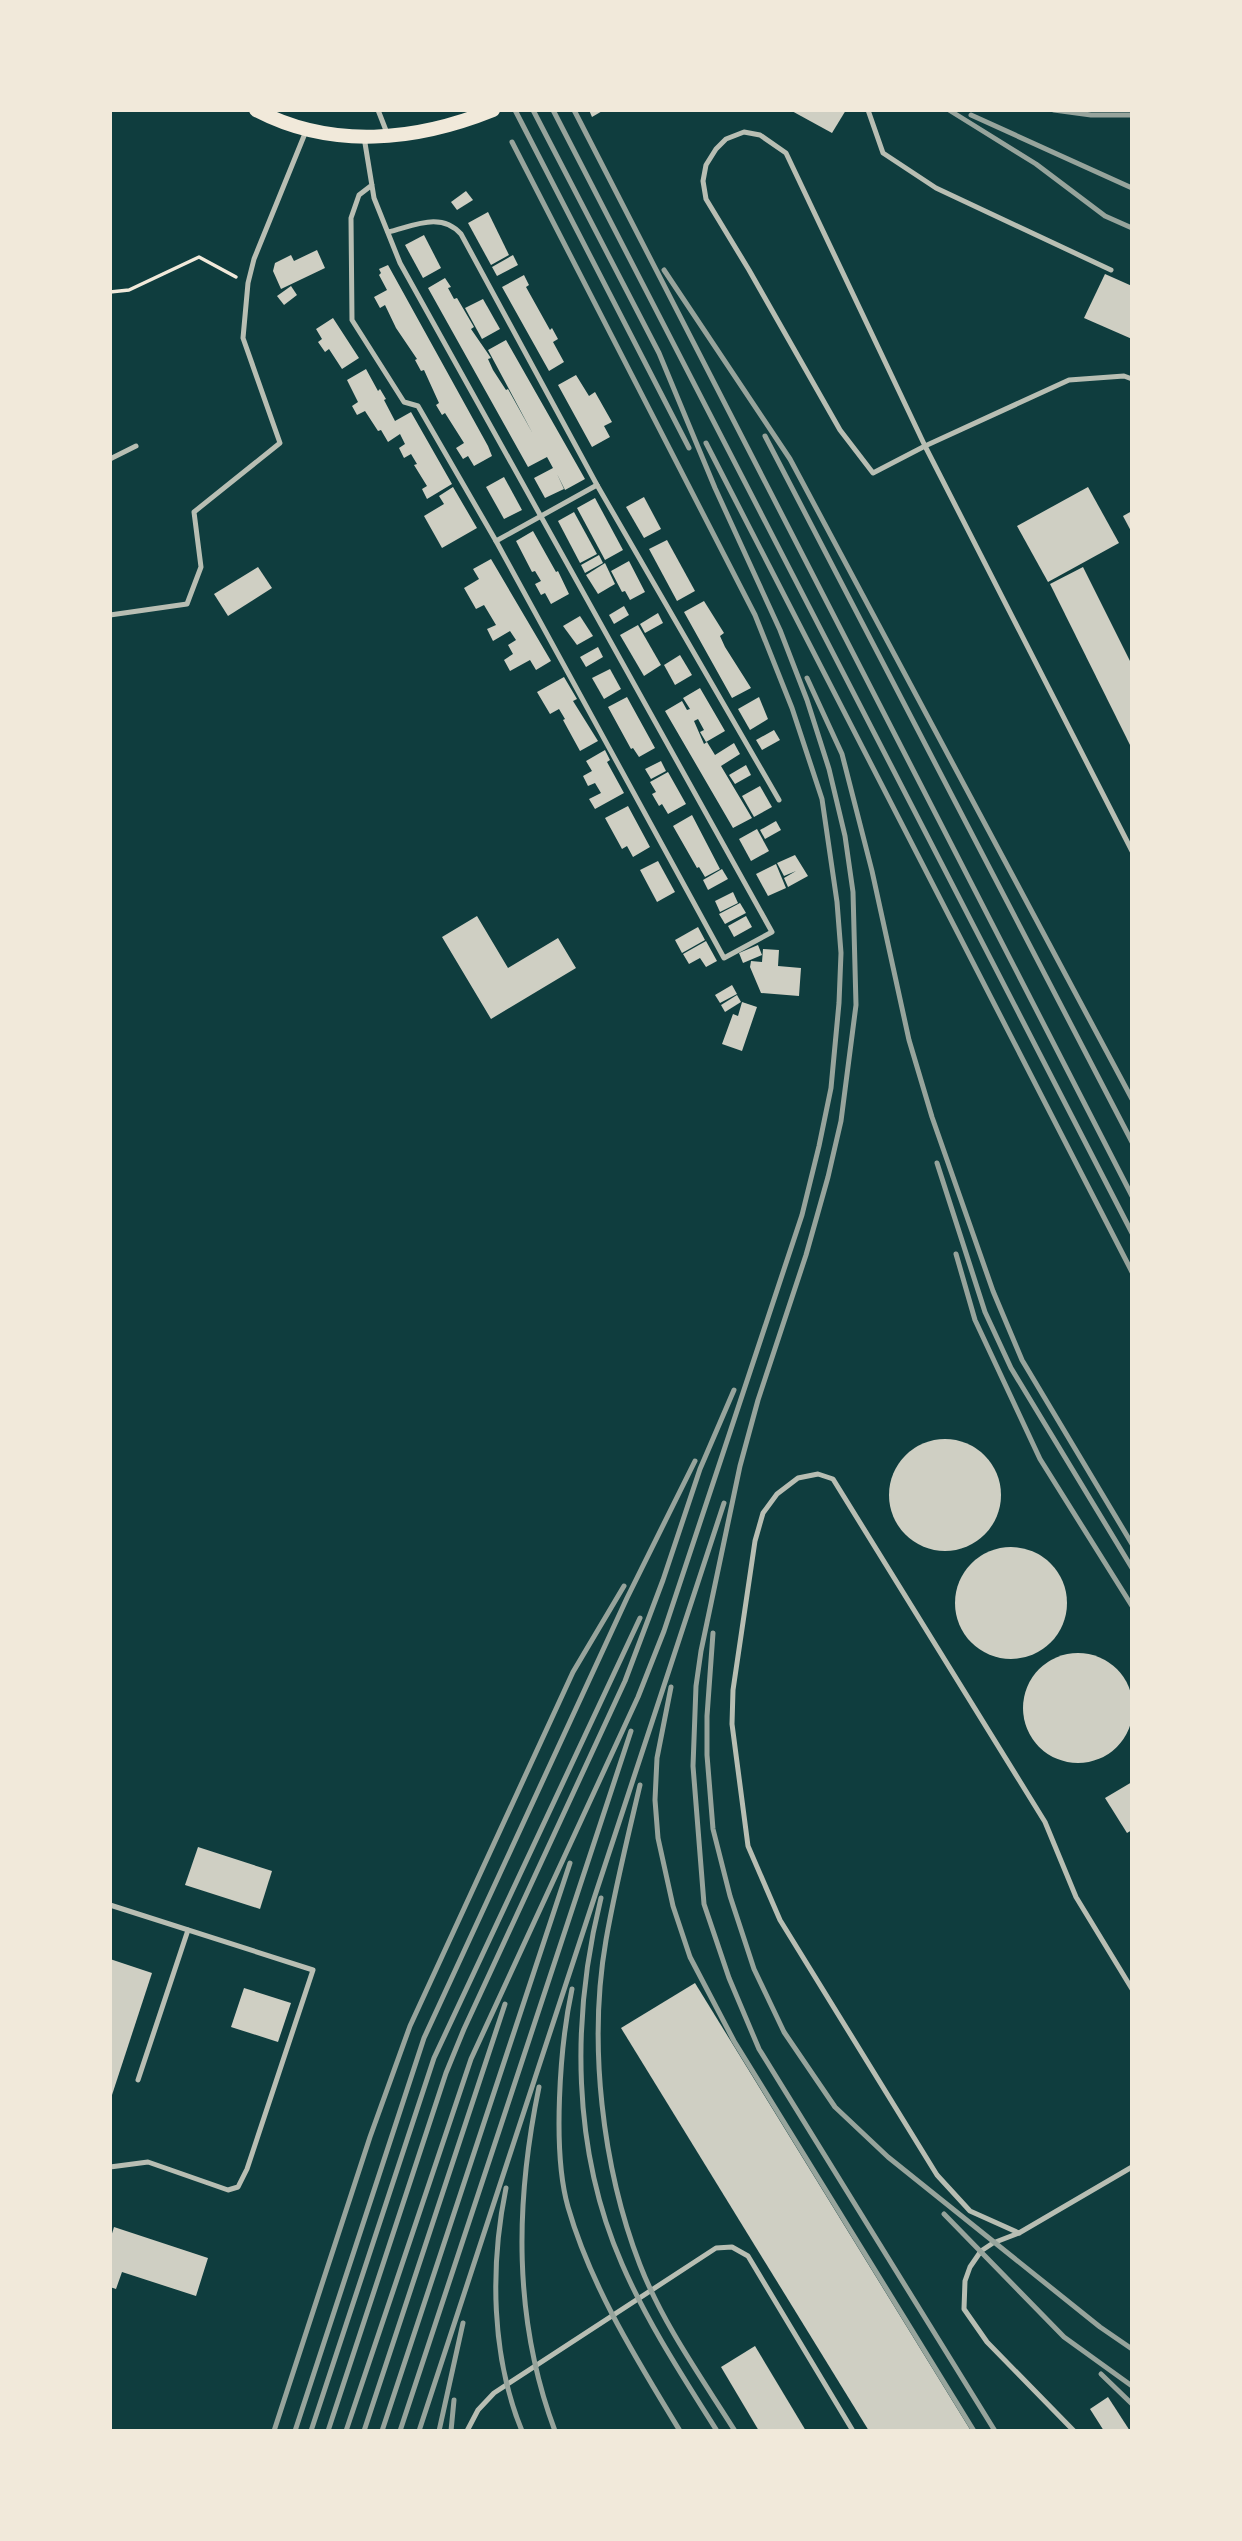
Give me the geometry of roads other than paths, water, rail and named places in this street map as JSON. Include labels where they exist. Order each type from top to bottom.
[{"type":"main road","points":[[256,110],[306,131],[364,137],[441,128],[493,110]]},
{"type":"lane","points":[[378,110],[388,136]]},
{"type":"lane","points":[[868,110],[883,153],[893,160],[936,188],[1111,270]]},
{"type":"lane","points":[[110,615],[187,604],[201,567],[194,512],[280,443],[243,338],[247,283],[254,259],[306,131]]},
{"type":"lane","points":[[1132,379],[1124,376],[1069,380],[925,446],[873,473],[839,430],[706,199],[703,181],[706,165],[726,139],[744,132],[760,135],[786,153],[925,446],[1132,851]]},
{"type":"lane","points":[[364,137],[372,185],[374,198],[400,263],[772,932],[724,958],[496,541],[418,406],[404,402],[352,320],[351,218],[359,195],[372,185]]},
{"type":"lane","points":[[388,232],[437,220],[453,226],[461,234],[597,485],[779,800]]},
{"type":"lane","points":[[110,459],[136,446]]},
{"type":"lane","points":[[496,541],[597,485]]},
{"type":"lane","points":[[1019,2234],[970,2211],[937,2175],[779,1920],[748,1846],[732,1724],[733,1690],[755,1541],[763,1513],[776,1493],[798,1478],[818,1474],[833,1479],[1045,1822],[1076,1897],[1132,1989]]},
{"type":"lane","points":[[110,1905],[313,1970],[247,2169],[238,2187],[228,2190],[148,2162],[110,2167]]},
{"type":"lane","points":[[138,2080],[188,1930]]},
{"type":"lane","points":[[1074,2431],[986,2342],[964,2309],[965,2281],[970,2267],[981,2251],[993,2243],[1019,2234],[1132,2167]]},
{"type":"lane","points":[[467,2431],[478,2410],[494,2393],[716,2248],[732,2246],[748,2256],[853,2431]]},
{"type":"railway","points":[[515,110],[689,448]]},
{"type":"railway","points":[[533,110],[659,353],[715,488],[780,630],[807,700],[829,769],[845,836],[853,892],[856,1005],[841,1121],[806,1255],[758,1400],[740,1466],[701,1651],[696,1686],[693,1766],[704,1904],[729,1978],[759,2049],[995,2431]]},
{"type":"railway","points":[[553,110],[1132,1233]]},
{"type":"railway","points":[[574,110],[1132,1196]]},
{"type":"railway","points":[[949,110],[1036,164],[1105,216],[1132,228]]},
{"type":"railway","points":[[1054,110],[1091,115],[1132,115]]},
{"type":"railway","points":[[971,115],[1132,188]]},
{"type":"railway","points":[[346,2431],[471,2059],[638,1697],[664,1631],[802,1215],[831,1088],[839,1003],[841,953],[837,902],[822,799],[792,708],[755,615],[512,142]]},
{"type":"railway","points":[[664,270],[790,459],[1132,1099]]},
{"type":"railway","points":[[765,436],[1132,1142]]},
{"type":"railway","points":[[706,443],[1132,1272]]},
{"type":"railway","points":[[807,678],[842,754],[872,871],[909,1040],[932,1117],[993,1291],[1022,1360],[1132,1544]]},
{"type":"railway","points":[[937,1163],[985,1312],[1011,1368],[1132,1568]]},
{"type":"railway","points":[[956,1254],[975,1320],[1040,1459],[1132,1606]]},
{"type":"railway","points":[[328,2431],[446,2073],[625,1681],[663,1580],[700,1469],[734,1390]]},
{"type":"railway","points":[[295,2431],[424,2038],[627,1598],[695,1461]]},
{"type":"railway","points":[[419,2431],[724,1503]]},
{"type":"railway","points":[[274,2431],[370,2137],[410,2026],[573,1672],[624,1586]]},
{"type":"railway","points":[[311,2431],[434,2058],[640,1618]]},
{"type":"railway","points":[[713,1633],[707,1716],[713,1829],[730,1896],[754,1969],[784,2032],[835,2107],[888,2157],[1100,2327],[1132,2349]]},
{"type":"railway","points":[[671,1687],[657,1758],[655,1800],[658,1838],[673,1906],[690,1957],[734,2041],[974,2431]]},
{"type":"railway","points":[[400,2431],[631,1731]]},
{"type":"railway","points":[[640,1785],[613,1901],[601,1980],[599,2062],[608,2146],[627,2227],[649,2287],[683,2350],[735,2431]]},
{"type":"railway","points":[[382,2431],[570,1863]]},
{"type":"railway","points":[[601,1898],[591,1944],[581,2036],[585,2130],[593,2176],[606,2220],[632,2286],[666,2349],[717,2431]]},
{"type":"railway","points":[[572,1989],[561,2068],[559,2128],[563,2184],[568,2207],[602,2294],[680,2431]]},
{"type":"railway","points":[[364,2431],[505,2004]]},
{"type":"railway","points":[[539,2087],[525,2174],[522,2260],[531,2346],[555,2431]]},
{"type":"railway","points":[[506,2188],[497,2248],[496,2311],[504,2372],[522,2431]]},
{"type":"railway","points":[[944,2214],[1064,2337],[1132,2386]]},
{"type":"railway","points":[[439,2431],[463,2323]]},
{"type":"railway","points":[[1101,2374],[1132,2404]]},
{"type":"railway","points":[[451,2431],[454,2400]]}]
